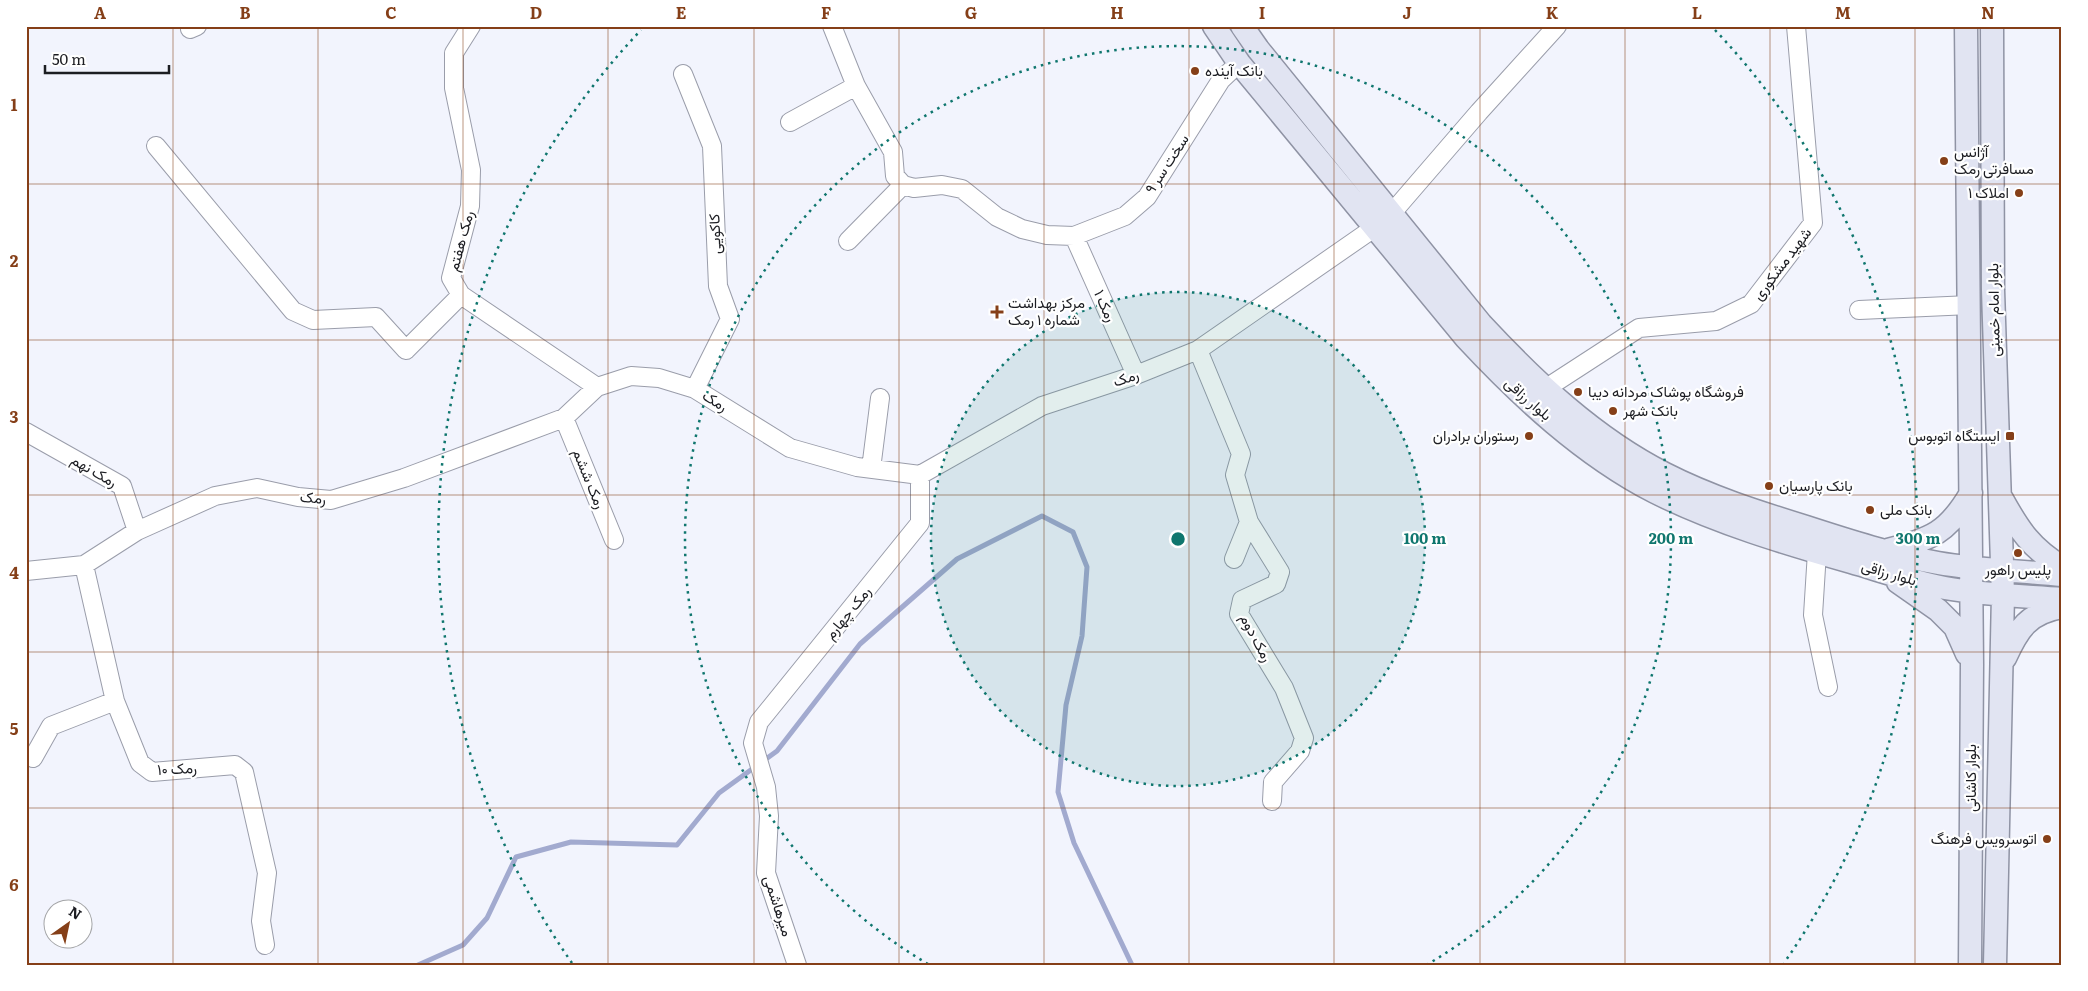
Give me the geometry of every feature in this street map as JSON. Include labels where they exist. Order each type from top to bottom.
[{"type":"main road","name":"بلوار رزاقی","points":[[1242,26],[1466,338],[1504,378],[1546,416],[1598,456],[1654,491],[1713,517],[1817,552],[1883,561],[1938,563],[2062,575]]},
{"type":"main road","name":"بلوار امام خمینی","points":[[1966,26],[1970,298],[1970,591]]},
{"type":"main road","name":"بلوار امام خمینی","points":[[1992,26],[1993,290],[2003,594]]},
{"type":"main road","name":"بلوار رزاقی","points":[[1217,27],[1239,63],[1382,221],[1518,364],[1609,440],[1664,473],[1720,498],[1779,519],[1883,561],[1938,586],[1970,591],[2062,599]]},
{"type":"main road","points":[[1239,63],[1242,50],[1247,46],[1258,49]]},
{"type":"main road","points":[[1970,298],[1993,290]]},
{"type":"main road","points":[[1971,493],[1960,512],[1941,531],[1883,561],[1955,627],[1972,664]]},
{"type":"main road","points":[[2000,494],[2022,535],[2038,550],[2062,567]]},
{"type":"main road","name":"بلوار کاشانی","points":[[1970,591],[1972,664],[1970,965]]},
{"type":"main road","name":"بلوار کاشانی","points":[[1995,965],[2003,594]]},
{"type":"main road","points":[[2002,666],[2015,635],[2026,623],[2038,614],[2062,607]]},
{"type":"main road","points":[[1971,762],[2000,763]]},
{"type":"street","name":"رمک هفتم","points":[[471,26],[454,53],[454,88],[471,170],[470,206],[451,278],[461,295],[597,387]]},
{"type":"street","points":[[832,26],[856,86],[893,152],[895,176],[903,185],[848,241]]},
{"type":"street","points":[[1382,221],[1557,26]]},
{"type":"street","name":"شهید مشکوری","points":[[1545,388],[1639,328],[1716,321],[1751,304],[1813,223],[1796,26]]},
{"type":"street","name":"سخت سر ۹","points":[[903,185],[914,188],[942,184],[962,189],[997,217],[1022,229],[1047,235],[1074,236],[1125,216],[1147,197],[1221,80],[1239,63]]},
{"type":"street","name":"کاکویی","points":[[683,74],[712,146],[718,286],[730,319],[695,389]]},
{"type":"street","points":[[790,122],[856,86]]},
{"type":"street","points":[[156,146],[293,311],[313,320],[376,317],[406,350],[461,295]]},
{"type":"street","name":"رمک","points":[[26,571],[84,565],[137,531],[216,496],[257,488],[298,497],[332,500],[404,478],[564,418],[597,387],[631,376],[659,378],[695,389],[790,448],[857,467],[920,475],[1042,406],[1136,375],[1198,350],[1382,221]]},
{"type":"street","name":"رمک ۱","points":[[1074,236],[1136,375]]},
{"type":"street","points":[[1859,310],[1970,298]]},
{"type":"street","name":"رمک دوم","points":[[1198,350],[1241,454],[1235,475],[1249,522],[1280,572],[1276,584],[1242,600],[1239,614],[1284,688],[1304,738],[1300,751],[1273,782],[1272,801]]},
{"type":"street","points":[[871,469],[880,398]]},
{"type":"street","name":"رمک ششم","points":[[564,418],[614,540]]},
{"type":"street","name":"رمک نهم","points":[[26,432],[122,486],[137,531]]},
{"type":"street","name":"رمک چهارم","points":[[754,743],[759,722],[920,523],[920,475]]},
{"type":"street","points":[[1234,559],[1249,522]]},
{"type":"street","points":[[1817,552],[1814,615],[1828,687]]},
{"type":"street","name":"رمک ۱۰","points":[[84,565],[115,701],[140,763],[152,772],[235,765],[244,772],[267,873],[261,921],[265,945]]},
{"type":"street","points":[[33,758],[51,726],[115,701]]},
{"type":"street","name":"میرهاشمی","points":[[754,743],[766,787],[769,816],[766,873],[797,965]]},
{"type":"waterway","points":[[418,965],[463,945],[487,918],[516,857],[571,842],[677,845],[719,793],[777,751],[860,644],[957,559],[1042,516],[1073,532],[1087,567],[1082,636],[1066,705],[1058,792],[1074,843],[1132,965]]},
{"type":"place","name":"بانک آینده","points":[[1195,71]]},
{"type":"place","name":"آژانس مسافرتی رمک","points":[[1944,161]]},
{"type":"place","name":"املاک ۱","points":[[2019,193]]},
{"type":"place","name":"مرکز بهداشت شماره ۱ رمک","points":[[997,312]]},
{"type":"place","name":"فروشگاه پوشاک مردانه دیبا","points":[[1578,392]]},
{"type":"place","name":"بانک شهر","points":[[1613,411]]},
{"type":"place","name":"رستوران برادران","points":[[1529,436]]},
{"type":"place","name":"ایستگاه اتوبوس","points":[[2010,436]]},
{"type":"place","name":"بانک پارسیان","points":[[1769,486]]},
{"type":"place","name":"بانک ملی","points":[[1870,510]]},
{"type":"place","name":"پلیس راهور","points":[[2018,553]]},
{"type":"place","name":"اتوسرویس فرهنگ","points":[[2047,839]]}]
